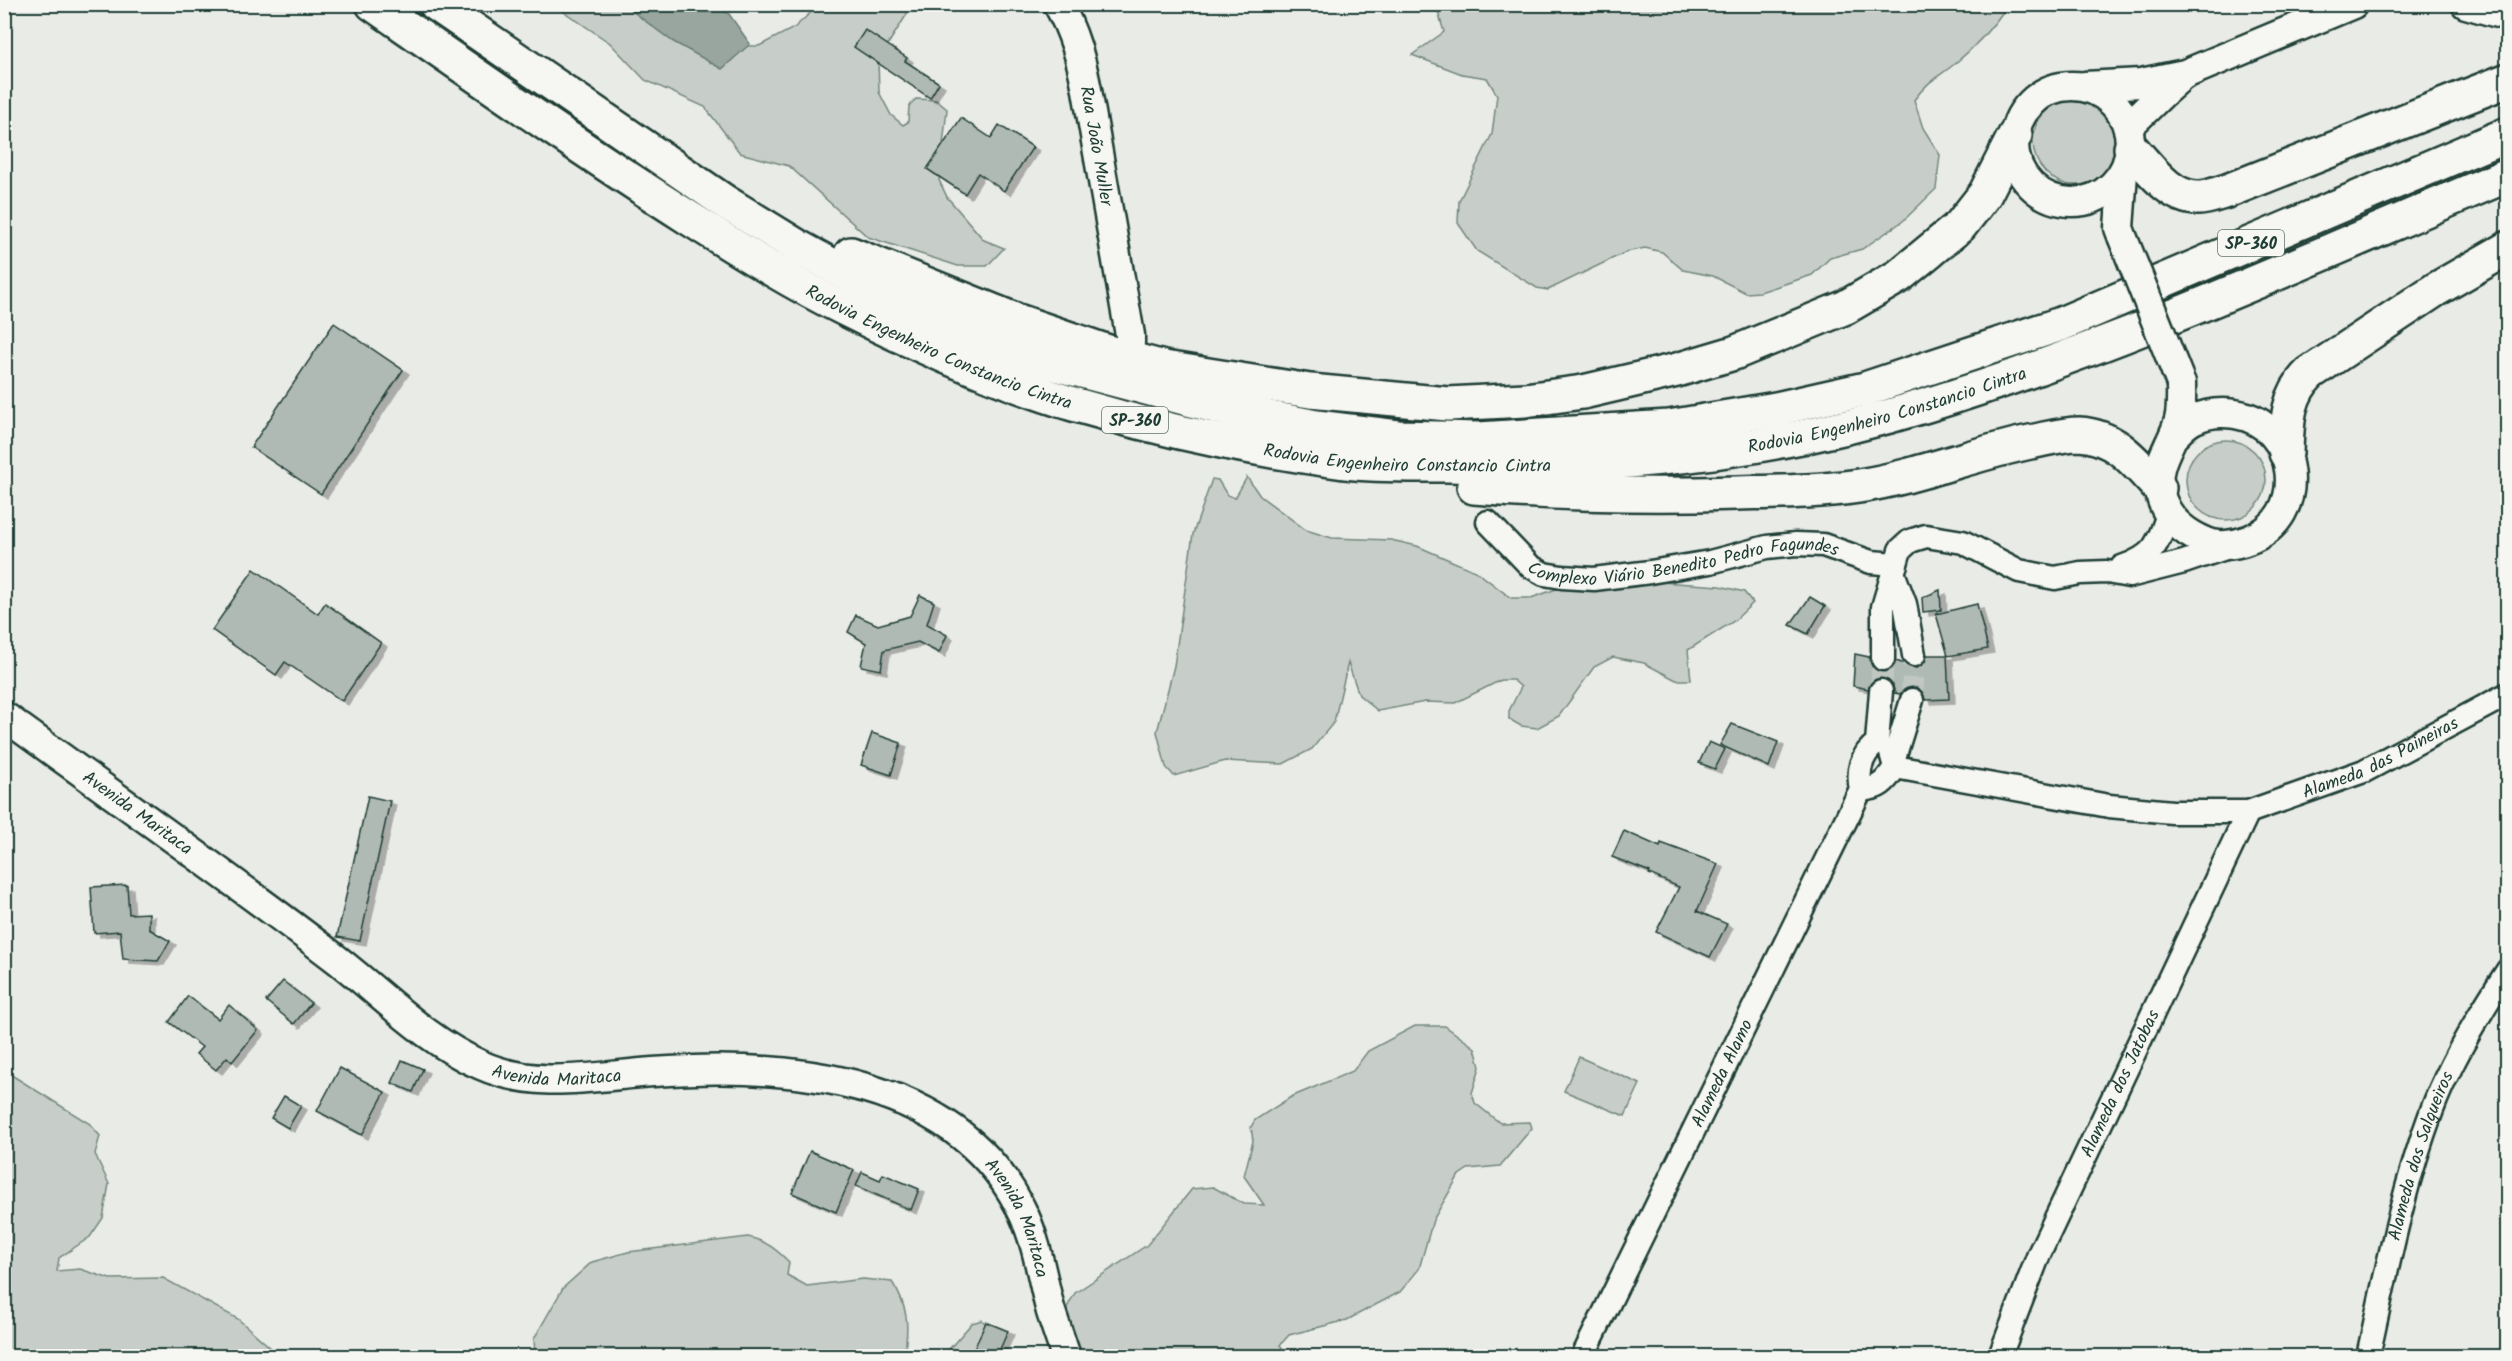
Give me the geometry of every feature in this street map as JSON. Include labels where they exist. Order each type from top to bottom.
[{"type":"highway","name":"Rodovia Engenheiro Constancio Cintra","points":[[373,4],[612,169],[750,256],[844,309],[921,345],[1018,385],[1071,403],[1209,438],[1349,463],[1523,467],[1620,463],[1681,457],[1838,428],[1925,406],[2053,362],[2220,296],[2508,175]]},
{"type":"highway","name":"Rodovia Engenheiro Constancio Cintra","points":[[436,4],[725,202],[800,248],[877,290],[967,332],[1044,361],[1230,410],[1316,427],[1398,437],[1479,439],[1669,427],[1776,409],[1865,388],[2061,324],[2508,134]]},
{"type":"highway","points":[[2127,149],[2179,194],[2199,198],[2227,191],[2508,80]]},
{"type":"highway","points":[[725,202],[758,211],[862,259],[964,300],[1123,357],[1164,368],[1310,391],[1448,404],[1525,400],[1583,392],[1677,370],[1734,353],[1846,307],[1899,276],[1960,226],[1985,194],[2014,135]]},
{"type":"highway","points":[[2286,453],[2287,419],[2291,401],[2299,384],[2310,373],[2435,290],[2508,248]]},
{"type":"highway","points":[[1349,463],[1441,483],[1519,490],[1687,496],[1795,493],[1860,486],[1917,474],[2017,445],[2062,435],[2080,434],[2112,442],[2124,450],[2163,501]]},
{"type":"street","name":"Rua João Muller","points":[[1058,4],[1080,53],[1124,292]]},
{"type":"street","points":[[2121,232],[2068,202],[2045,196],[2027,180],[2016,159],[2014,135],[2022,113],[2039,96],[2060,86],[2141,83],[2185,74],[2353,4]]},
{"type":"street","points":[[2466,4],[2508,15]]},
{"type":"street","points":[[2068,202],[2090,200],[2109,190],[2127,149],[2164,91],[2185,74]]},
{"type":"street","points":[[2084,86],[2103,94],[2119,108],[2127,149],[2121,232],[2180,382],[2181,412],[2174,436],[2161,460],[2163,501],[2157,545],[2140,561],[2107,572]]},
{"type":"street","points":[[1123,357],[1131,343],[1124,292]]},
{"type":"street","points":[[1124,292],[1164,368]]},
{"type":"street","points":[[1883,659],[1883,607],[1899,550],[1910,541],[1926,536],[1963,542],[2019,571],[2055,578],[2080,573],[2107,572],[2129,576],[2184,562],[2258,536],[2276,521],[2288,500],[2291,476],[2286,453],[2271,430],[2248,416],[2221,412],[2205,403],[2180,382]]},
{"type":"street","points":[[2174,436],[2195,419],[2221,412]]},
{"type":"street","points":[[2163,501],[2185,533],[2209,544],[2235,544]]},
{"type":"street","name":"Complexo Viário Benedito Pedro Fagundes","points":[[1488,522],[1530,566],[1544,574],[1562,577],[1594,579],[1650,572],[1710,562],[1767,547],[1796,544],[1822,545],[1895,569]]},
{"type":"street","points":[[1895,569],[1905,604],[1914,655]]},
{"type":"street","points":[[1881,691],[1877,743],[1885,746],[1894,763]]},
{"type":"street","name":"Alameda das Paineiras","points":[[1894,763],[2109,806],[2172,812],[2248,812],[2364,771],[2508,694]]},
{"type":"street","points":[[1861,789],[1877,787],[1886,781],[1894,763],[1912,700]]},
{"type":"street","name":"Avenida Maritaca","points":[[4,716],[337,960],[434,1038],[481,1065],[524,1079],[564,1081],[685,1070],[782,1071],[829,1078],[870,1088],[920,1109],[972,1144],[1003,1177],[1024,1216],[1040,1259],[1051,1311],[1066,1356]]},
{"type":"street","name":"Alameda Alamo","points":[[1583,1356],[1861,789],[1859,768],[1870,747],[1877,743]]},
{"type":"street","name":"Alameda dos Jatobas","points":[[2000,1356],[2039,1254],[2248,812]]},
{"type":"street","name":"Alameda dos Salgueiros","points":[[2368,1356],[2389,1256],[2414,1161],[2433,1108],[2463,1046],[2508,970]]},
{"type":"shaded area","points":[[1436,4],[2008,5],[1975,45],[1927,85],[1914,100],[1923,128],[1940,155],[1936,189],[1903,221],[1862,249],[1830,258],[1812,275],[1760,292],[1746,293],[1713,276],[1683,270],[1662,252],[1645,248],[1626,252],[1548,290],[1537,288],[1477,251],[1458,223],[1459,201],[1492,134],[1497,95],[1487,78],[1462,74],[1412,55],[1444,32]]},
{"type":"shaded area","points":[[554,5],[650,5],[736,46],[759,46],[794,28],[819,5],[906,5],[907,14],[878,60],[879,92],[891,115],[903,125],[908,122],[909,106],[916,99],[936,100],[947,109],[939,180],[947,197],[984,240],[1004,248],[987,266],[958,266],[868,237],[789,166],[740,153],[705,107],[645,80],[610,43]]},
{"type":"shaded area","points":[[624,5],[715,5],[729,14],[750,44],[722,69],[672,41]]},
{"type":"shaded area","points":[[2076,99],[2100,106],[2112,118],[2119,142],[2112,166],[2100,178],[2076,185],[2052,178],[2040,166],[2033,142],[2040,118],[2052,106]]},
{"type":"shaded area","points":[[2218,440],[2234,440],[2255,451],[2266,472],[2266,488],[2255,509],[2234,520],[2218,520],[2204,514],[2192,502],[2186,488],[2186,472],[2192,458],[2204,446]]},
{"type":"shaded area","points":[[1247,477],[1260,496],[1306,530],[1332,538],[1391,540],[1417,546],[1477,572],[1511,598],[1531,598],[1576,582],[1617,579],[1720,586],[1744,592],[1753,603],[1734,621],[1688,650],[1691,680],[1676,680],[1644,663],[1613,657],[1594,667],[1559,716],[1537,728],[1521,726],[1509,719],[1509,711],[1521,687],[1513,680],[1501,680],[1455,703],[1425,702],[1378,711],[1359,695],[1348,663],[1334,722],[1312,749],[1283,764],[1225,761],[1174,776],[1166,767],[1157,732],[1174,666],[1193,534],[1212,479],[1218,480],[1227,495],[1235,498]]},
{"type":"shaded area","points":[[1415,1026],[1445,1026],[1475,1048],[1480,1067],[1472,1093],[1475,1103],[1500,1123],[1530,1122],[1532,1128],[1500,1166],[1468,1169],[1459,1175],[1433,1220],[1419,1269],[1400,1292],[1347,1320],[1289,1335],[1280,1345],[1288,1356],[1059,1356],[1059,1322],[1075,1293],[1147,1245],[1192,1189],[1213,1187],[1244,1204],[1264,1205],[1244,1176],[1253,1141],[1251,1127],[1255,1120],[1291,1097],[1353,1071],[1368,1051]]},
{"type":"shaded area","points":[[1579,1057],[1640,1084],[1625,1116],[1564,1091]]},
{"type":"shaded area","points":[[5,1071],[90,1124],[100,1136],[95,1154],[109,1184],[103,1218],[90,1237],[59,1258],[57,1271],[80,1269],[110,1279],[163,1278],[238,1319],[280,1356],[5,1356]]},
{"type":"shaded area","points":[[748,1237],[765,1243],[780,1253],[789,1262],[787,1275],[807,1286],[863,1279],[892,1282],[905,1309],[907,1336],[904,1356],[538,1356],[535,1354],[534,1339],[563,1288],[592,1262],[628,1252]]},
{"type":"shaded area","points":[[982,1320],[987,1325],[985,1356],[943,1356],[972,1323]]},
{"type":"building","points":[[865,30],[907,58],[905,61],[939,83],[930,98],[854,47]]},
{"type":"building","points":[[961,118],[991,138],[999,125],[1033,147],[1004,191],[978,173],[965,194],[927,169]]},
{"type":"building","points":[[334,323],[403,370],[321,494],[251,447]]},
{"type":"building","points":[[254,569],[318,614],[325,603],[381,643],[342,701],[285,662],[276,675],[212,630]]},
{"type":"building","points":[[1940,590],[1941,610],[1923,612],[1922,598]]},
{"type":"building","points":[[920,595],[934,602],[927,624],[947,635],[939,653],[918,642],[884,650],[881,670],[861,666],[866,643],[848,632],[856,615],[878,625],[910,616]]},
{"type":"building","points":[[1810,597],[1825,606],[1808,634],[1790,625]]},
{"type":"building","points":[[1977,604],[1988,649],[1948,656],[1936,614]]},
{"type":"building","points":[[1855,654],[1869,657],[1872,666],[1882,672],[1890,670],[1896,661],[1916,668],[1923,665],[1927,655],[1947,655],[1949,699],[1925,700],[1922,691],[1915,687],[1908,687],[1900,694],[1894,693],[1893,685],[1883,678],[1875,679],[1868,689],[1853,686]]},
{"type":"building","points":[[1732,724],[1778,742],[1769,767],[1720,745]]},
{"type":"building","points":[[872,733],[901,743],[891,775],[861,765]]},
{"type":"building","points":[[1709,742],[1725,749],[1715,769],[1699,763]]},
{"type":"building","points":[[368,796],[390,801],[360,941],[337,937]]},
{"type":"building","points":[[1624,831],[1660,847],[1661,843],[1718,864],[1697,911],[1727,924],[1710,957],[1656,932],[1679,887],[1649,874],[1650,872],[1612,857]]},
{"type":"building","points":[[127,885],[129,914],[149,913],[149,929],[170,941],[158,961],[123,959],[120,931],[94,933],[91,887]]},
{"type":"building","points":[[283,981],[311,1003],[294,1024],[266,1001]]},
{"type":"building","points":[[188,996],[218,1019],[229,1005],[258,1030],[232,1062],[227,1057],[216,1070],[196,1054],[202,1047],[169,1022]]},
{"type":"building","points":[[402,1060],[423,1069],[413,1092],[392,1083]]},
{"type":"building","points":[[340,1068],[385,1092],[362,1135],[317,1111]]},
{"type":"building","points":[[284,1096],[301,1106],[288,1128],[271,1118]]},
{"type":"building","points":[[810,1151],[854,1170],[836,1212],[792,1193]]},
{"type":"building","points":[[862,1172],[880,1180],[883,1174],[919,1189],[911,1210],[856,1186]]},
{"type":"building","points":[[986,1322],[1008,1331],[997,1356],[971,1356]]},
{"type":"tunnel","points":[[1912,700],[1914,655]]},
{"type":"tunnel","points":[[1881,691],[1883,659]]}]
